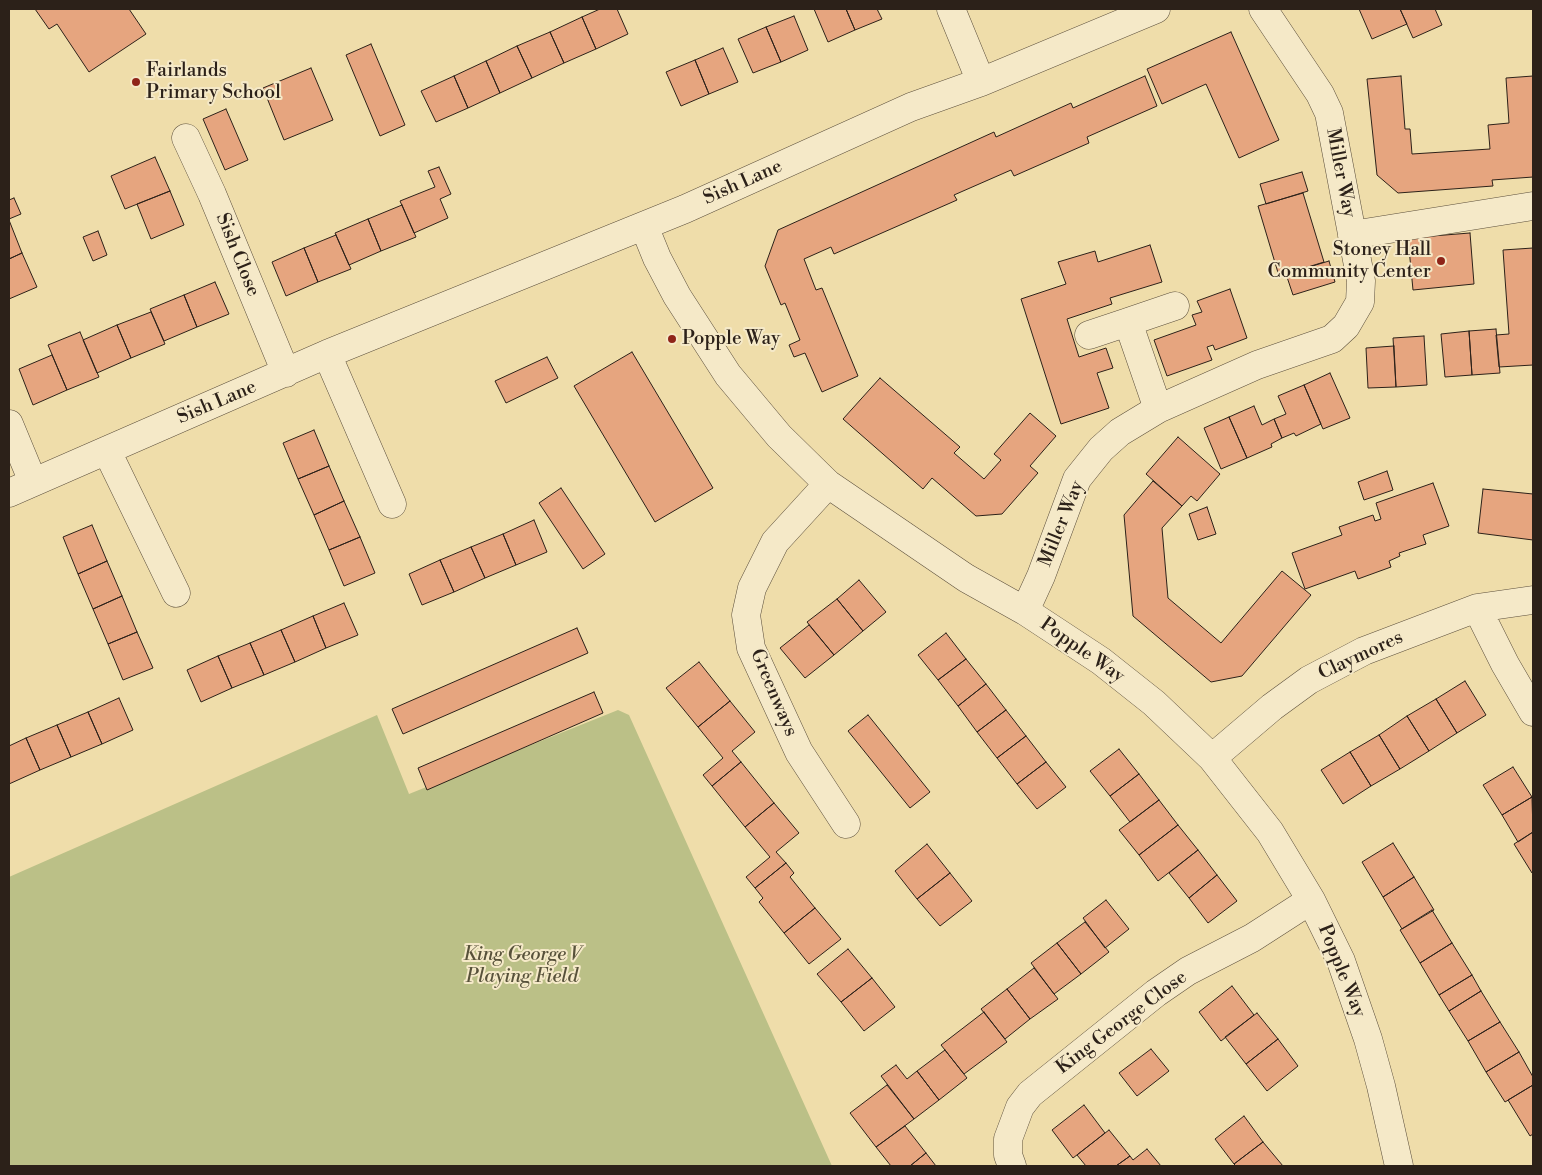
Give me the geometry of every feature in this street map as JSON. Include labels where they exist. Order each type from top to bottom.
[{"type":"street","points":[[951,9],[981,82]]},
{"type":"street","name":"Sish Lane","points":[[21,487],[328,354],[644,226],[911,107],[981,82],[1156,9]]},
{"type":"street","name":"Miller Way","points":[[1024,611],[1041,576],[1077,479],[1101,449],[1120,432],[1158,409],[1256,365],[1332,339],[1346,326],[1360,302],[1361,281],[1328,113],[1320,94],[1263,9]]},
{"type":"street","name":"Sish Close","points":[[186,138],[212,194],[286,373]]},
{"type":"street","points":[[1352,235],[1533,206]]},
{"type":"street","name":"Popple Way","points":[[644,226],[657,258],[677,296],[728,375],[779,436],[828,484],[966,578],[1024,611],[1100,661],[1147,697],[1212,758],[1270,832],[1311,900],[1341,961],[1368,1039],[1399,1166]]},
{"type":"street","points":[[1089,335],[1175,306]]},
{"type":"street","points":[[1128,322],[1158,409]]},
{"type":"street","points":[[328,354],[392,504]]},
{"type":"street","points":[[9,424],[21,487]]},
{"type":"street","points":[[107,451],[176,593]]},
{"type":"street","name":"Greenways","points":[[828,484],[775,542],[752,588],[746,615],[751,648],[791,736],[799,752],[846,824]]},
{"type":"street","name":"Claymores","points":[[1212,758],[1272,707],[1309,680],[1364,651],[1477,608],[1533,600]]},
{"type":"street","points":[[1477,608],[1505,664],[1533,712]]},
{"type":"street","name":"King George Close","points":[[1012,1166],[1008,1155],[1008,1139],[1020,1106],[1030,1094],[1156,992],[1188,971],[1252,938],[1311,900]]},
{"type":"green space","name":"King George V Playing Field","points":[[618,710],[629,715],[832,1166],[9,1166],[9,877],[377,715],[409,794]]},
{"type":"building","points":[[35,9],[129,9],[146,34],[89,72],[57,24],[49,29]]},
{"type":"building","points":[[600,9],[617,9],[628,34],[596,49],[582,17]]},
{"type":"building","points":[[814,9],[846,9],[855,30],[828,42]]},
{"type":"building","points":[[846,9],[877,9],[882,19],[855,30]]},
{"type":"building","points":[[1359,9],[1400,9],[1407,24],[1372,39]]},
{"type":"building","points":[[1400,9],[1435,9],[1442,25],[1413,38]]},
{"type":"building","points":[[794,16],[808,50],[781,62],[766,27]]},
{"type":"building","points":[[582,17],[596,49],[564,63],[550,32]]},
{"type":"building","points":[[766,27],[781,62],[753,73],[738,39]]},
{"type":"building","points":[[550,32],[564,63],[532,78],[517,46]]},
{"type":"building","points":[[1231,32],[1279,140],[1239,158],[1206,84],[1162,104],[1147,69]]},
{"type":"building","points":[[371,44],[405,125],[380,136],[346,55]]},
{"type":"building","points":[[517,46],[532,78],[500,93],[486,61]]},
{"type":"building","points":[[723,48],[738,82],[709,94],[695,60]]},
{"type":"building","points":[[695,60],[709,94],[681,106],[666,72]]},
{"type":"building","points":[[486,61],[500,93],[468,108],[454,76]]},
{"type":"building","points":[[311,68],[333,120],[284,140],[263,88]]},
{"type":"building","points":[[454,76],[468,108],[436,122],[421,91]]},
{"type":"building","points":[[1145,76],[1157,106],[1087,137],[1089,143],[1014,176],[1011,170],[954,195],[957,200],[834,254],[831,247],[804,259],[816,290],[822,288],[858,376],[822,392],[805,353],[794,357],[789,345],[800,340],[785,303],[781,305],[765,266],[778,230],[994,132],[996,137],[1071,103],[1073,108]]},
{"type":"building","points":[[1401,76],[1405,129],[1410,129],[1412,154],[1490,149],[1488,125],[1509,123],[1506,78],[1533,76],[1533,177],[1492,180],[1493,186],[1398,193],[1377,175],[1367,79]]},
{"type":"building","points":[[226,109],[248,160],[225,170],[203,119]]},
{"type":"building","points":[[155,157],[170,191],[125,209],[111,176]]},
{"type":"building","points":[[439,167],[451,194],[440,199],[448,218],[414,233],[400,201],[435,187],[428,171]]},
{"type":"building","points":[[1302,172],[1308,191],[1266,204],[1260,184]]},
{"type":"building","points":[[170,191],[184,225],[151,239],[137,204]]},
{"type":"building","points":[[1303,193],[1324,262],[1279,276],[1258,206]]},
{"type":"building","points":[[14,198],[21,214],[9,219],[9,200]]},
{"type":"building","points":[[402,205],[416,237],[381,251],[368,219]]},
{"type":"building","points":[[368,219],[381,251],[349,265],[335,233]]},
{"type":"building","points":[[9,220],[22,253],[9,259]]},
{"type":"building","points":[[98,231],[107,255],[93,261],[83,237]]},
{"type":"building","name":"Stoney Hall Community Center","points":[[1470,233],[1474,284],[1413,290],[1408,238]]},
{"type":"building","points":[[336,235],[351,269],[318,282],[304,248]]},
{"type":"building","points":[[1150,245],[1162,282],[1110,298],[1112,304],[1067,319],[1079,357],[1106,348],[1113,368],[1097,373],[1109,408],[1061,424],[1021,299],[1066,284],[1058,262],[1095,251],[1098,262]]},
{"type":"building","points":[[304,248],[318,282],[286,296],[272,262]]},
{"type":"building","points":[[1533,248],[1533,365],[1499,367],[1496,335],[1509,334],[1503,250]]},
{"type":"building","points":[[22,253],[37,287],[9,299],[9,259]]},
{"type":"building","points":[[1329,261],[1335,282],[1293,295],[1286,274]]},
{"type":"building","points":[[215,282],[229,314],[197,327],[184,295]]},
{"type":"building","points":[[1230,289],[1247,338],[1215,350],[1213,345],[1207,347],[1212,360],[1167,376],[1154,340],[1196,325],[1192,315],[1202,312],[1197,301]]},
{"type":"building","points":[[184,295],[197,327],[164,341],[150,309]]},
{"type":"building","points":[[151,312],[165,344],[131,358],[117,325]]},
{"type":"building","points":[[117,325],[131,358],[97,373],[83,340]]},
{"type":"building","points":[[1496,329],[1500,373],[1472,375],[1469,331]]},
{"type":"building","points":[[1469,331],[1472,375],[1445,377],[1441,334]]},
{"type":"building","points":[[80,332],[99,377],[67,390],[48,345]]},
{"type":"building","points":[[1424,336],[1427,385],[1396,387],[1393,338]]},
{"type":"building","points":[[1394,346],[1396,387],[1368,388],[1366,348]]},
{"type":"building","points":[[632,352],[713,488],[655,522],[574,386]]},
{"type":"building","points":[[52,355],[67,390],[33,405],[19,369]]},
{"type":"building","points":[[547,357],[558,378],[506,403],[495,381]]},
{"type":"building","points":[[1330,373],[1350,418],[1323,429],[1304,385]]},
{"type":"building","points":[[880,378],[960,447],[954,453],[984,479],[1001,460],[994,454],[1030,413],[1056,436],[1030,466],[1038,473],[1002,514],[976,516],[932,478],[923,489],[843,419]]},
{"type":"building","points":[[1304,385],[1321,424],[1296,436],[1294,433],[1282,438],[1274,419],[1286,414],[1278,396]]},
{"type":"building","points":[[1254,406],[1262,425],[1274,419],[1282,438],[1271,444],[1272,447],[1247,458],[1229,417]]},
{"type":"building","points":[[1229,417],[1247,458],[1221,469],[1204,428]]},
{"type":"building","points":[[314,430],[329,466],[298,479],[283,443]]},
{"type":"building","points":[[1178,437],[1220,474],[1197,501],[1191,496],[1182,506],[1146,474]]},
{"type":"building","points":[[329,466],[344,501],[314,515],[298,479]]},
{"type":"building","points":[[1387,471],[1393,490],[1364,500],[1358,482]]},
{"type":"building","points":[[1153,481],[1182,506],[1162,528],[1168,598],[1221,643],[1282,571],[1311,595],[1242,676],[1211,682],[1133,616],[1124,515]]},
{"type":"building","points":[[1433,483],[1449,526],[1423,535],[1426,544],[1399,553],[1400,556],[1389,561],[1391,567],[1358,579],[1355,571],[1305,589],[1292,553],[1342,535],[1339,527],[1373,515],[1375,521],[1381,519],[1376,503]]},
{"type":"building","points":[[561,488],[605,554],[583,569],[539,503]]},
{"type":"building","points":[[1483,489],[1533,494],[1533,540],[1478,533]]},
{"type":"building","points":[[344,501],[360,537],[329,550],[314,515]]},
{"type":"building","points":[[1207,507],[1216,534],[1198,540],[1189,514]]},
{"type":"building","points":[[534,520],[547,552],[516,565],[503,534]]},
{"type":"building","points":[[92,525],[107,561],[78,574],[63,537]]},
{"type":"building","points":[[503,534],[516,565],[485,578],[471,547]]},
{"type":"building","points":[[360,537],[375,573],[344,586],[329,550]]},
{"type":"building","points":[[471,547],[485,578],[454,592],[440,560]]},
{"type":"building","points":[[440,560],[454,592],[422,605],[409,574]]},
{"type":"building","points":[[107,561],[122,596],[93,609],[78,574]]},
{"type":"building","points":[[859,580],[886,612],[863,631],[837,599]]},
{"type":"building","points":[[122,596],[137,632],[108,644],[93,609]]},
{"type":"building","points":[[837,599],[863,631],[834,655],[807,622]]},
{"type":"building","points":[[344,603],[358,635],[326,648],[313,616]]},
{"type":"building","points":[[313,616],[326,648],[295,662],[281,630]]},
{"type":"building","points":[[809,625],[834,655],[805,678],[780,648]]},
{"type":"building","points":[[577,628],[588,653],[403,734],[392,709]]},
{"type":"building","points":[[281,630],[295,662],[264,675],[250,643]]},
{"type":"building","points":[[137,632],[153,668],[123,680],[108,644]]},
{"type":"building","points":[[946,633],[966,659],[938,680],[918,655]]},
{"type":"building","points":[[250,643],[264,675],[232,688],[218,656]]},
{"type":"building","points":[[218,656],[232,688],[201,702],[187,670]]},
{"type":"building","points":[[966,659],[986,684],[958,706],[938,680]]},
{"type":"building","points":[[699,662],[730,701],[698,727],[666,688]]},
{"type":"building","points":[[1465,681],[1486,715],[1457,733],[1436,699]]},
{"type":"building","points":[[986,684],[1006,710],[977,732],[958,706]]},
{"type":"building","points":[[594,692],[603,713],[427,790],[418,768]]},
{"type":"building","points":[[119,698],[133,730],[102,744],[88,712]]},
{"type":"building","points":[[1436,699],[1457,733],[1429,751],[1407,716]]},
{"type":"building","points":[[730,701],[755,732],[732,751],[741,762],[712,786],[703,775],[723,758],[698,727]]},
{"type":"building","points":[[1006,710],[1026,736],[997,758],[977,732]]},
{"type":"building","points":[[88,712],[102,744],[71,757],[57,725]]},
{"type":"building","points":[[868,715],[930,792],[910,808],[848,731]]},
{"type":"building","points":[[1407,716],[1429,751],[1400,769],[1379,735]]},
{"type":"building","points":[[57,725],[71,757],[40,770],[26,738]]},
{"type":"building","points":[[1379,735],[1400,769],[1371,786],[1350,752]]},
{"type":"building","points":[[1026,736],[1046,762],[1017,784],[997,758]]},
{"type":"building","points":[[26,738],[40,770],[9,784],[9,746]]},
{"type":"building","points":[[1119,749],[1139,774],[1110,796],[1090,771]]},
{"type":"building","points":[[1350,752],[1371,786],[1343,804],[1321,770]]},
{"type":"building","points":[[741,762],[774,803],[745,827],[712,786]]},
{"type":"building","points":[[1046,762],[1066,787],[1037,809],[1017,784]]},
{"type":"building","points":[[1513,767],[1532,797],[1502,815],[1483,785]]},
{"type":"building","points":[[1139,774],[1159,800],[1130,822],[1110,796]]},
{"type":"building","points":[[1532,797],[1533,832],[1518,842],[1502,815]]},
{"type":"building","points":[[1159,800],[1178,825],[1139,855],[1119,830]]},
{"type":"building","points":[[774,803],[799,833],[776,852],[786,863],[755,888],[746,877],[770,857],[745,827]]},
{"type":"building","points":[[1178,825],[1198,850],[1158,881],[1139,855]]},
{"type":"building","points":[[1533,832],[1533,872],[1532,873],[1514,844]]},
{"type":"building","points":[[1393,843],[1414,877],[1383,897],[1362,862]]},
{"type":"building","points":[[927,844],[950,873],[917,899],[895,871]]},
{"type":"building","points":[[1198,850],[1217,875],[1189,898],[1169,873]]},
{"type":"building","points":[[786,863],[794,873],[790,877],[815,908],[784,933],[759,902],[763,898],[755,888]]},
{"type":"building","points":[[950,873],[972,901],[940,926],[917,899]]},
{"type":"building","points":[[1217,875],[1237,901],[1208,923],[1189,898]]},
{"type":"building","points":[[1414,877],[1434,910],[1402,929],[1383,897]]},
{"type":"building","points":[[1106,900],[1129,929],[1105,948],[1083,918]]},
{"type":"building","points":[[815,908],[841,939],[809,964],[784,933]]},
{"type":"building","points":[[1432,910],[1452,943],[1420,963],[1400,930]]},
{"type":"building","points":[[1085,922],[1109,952],[1081,974],[1057,943]]},
{"type":"building","points":[[1057,943],[1081,974],[1054,994],[1031,963]]},
{"type":"building","points":[[1452,943],[1472,975],[1439,995],[1420,963]]},
{"type":"building","points":[[848,949],[872,978],[841,1002],[817,974]]},
{"type":"building","points":[[1034,968],[1058,999],[1030,1019],[1007,989]]},
{"type":"building","points":[[1472,975],[1481,991],[1449,1011],[1439,995]]},
{"type":"building","points":[[872,978],[895,1007],[864,1031],[841,1002]]},
{"type":"building","points":[[1232,986],[1254,1015],[1221,1041],[1199,1012]]},
{"type":"building","points":[[1007,989],[1030,1019],[1005,1039],[981,1009]]},
{"type":"building","points":[[1481,991],[1500,1022],[1468,1041],[1449,1011]]},
{"type":"building","points":[[984,1012],[1007,1042],[964,1074],[941,1045]]},
{"type":"building","points":[[1257,1013],[1278,1039],[1246,1064],[1225,1037]]},
{"type":"building","points":[[1500,1022],[1519,1052],[1486,1072],[1468,1041]]},
{"type":"building","points":[[1278,1039],[1298,1066],[1267,1091],[1246,1064]]},
{"type":"building","points":[[1151,1049],[1169,1071],[1137,1096],[1119,1073]]},
{"type":"building","points":[[945,1050],[967,1078],[939,1100],[917,1071]]},
{"type":"building","points":[[1519,1052],[1533,1077],[1533,1085],[1505,1102],[1486,1072]]},
{"type":"building","points":[[896,1065],[907,1079],[917,1071],[939,1100],[914,1119],[881,1076]]},
{"type":"building","points":[[887,1085],[914,1119],[876,1147],[850,1113]]},
{"type":"building","points":[[1533,1085],[1533,1134],[1530,1136],[1508,1100]]},
{"type":"building","points":[[1084,1105],[1105,1133],[1073,1158],[1052,1130]]},
{"type":"building","points":[[1244,1116],[1263,1142],[1234,1164],[1215,1139]]},
{"type":"building","points":[[905,1126],[926,1153],[910,1166],[891,1166],[876,1147]]},
{"type":"building","points":[[1109,1130],[1130,1156],[1116,1166],[1086,1166],[1077,1155]]},
{"type":"building","points":[[1263,1142],[1283,1166],[1236,1166],[1234,1164]]},
{"type":"building","points":[[1147,1149],[1161,1166],[1116,1166],[1130,1156],[1133,1160]]},
{"type":"building","points":[[926,1153],[936,1166],[910,1166]]},
{"type":"place","name":"Fairlands Primary School","points":[[136,82]]},
{"type":"place","name":"Stoney Hall Community Center","points":[[1441,261]]},
{"type":"place","name":"Popple Way","points":[[672,339]]}]
